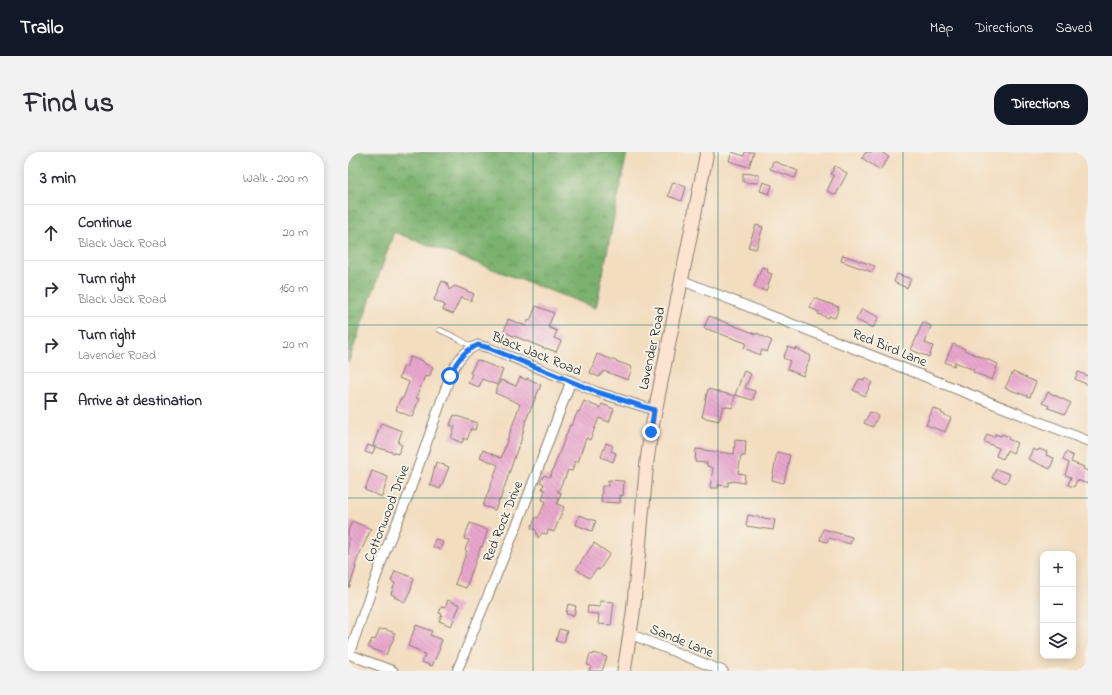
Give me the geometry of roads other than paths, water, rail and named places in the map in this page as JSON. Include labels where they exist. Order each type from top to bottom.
[{"type":"street","name":"Lavender Road","points":[[624,671],[630,634],[647,461],[654,410],[707,152]]},
{"type":"street","name":"Red Bird Lane","points":[[681,280],[1088,441]]},
{"type":"street","name":"Black Jack Road","points":[[432,426],[454,366],[463,353],[478,345],[489,348],[597,392],[654,410]]},
{"type":"street","name":"Red Rock Drive","points":[[457,671],[519,520],[571,381]]},
{"type":"street","name":"Cottonwood Drive","points":[[348,654],[386,549],[408,496],[432,426]]},
{"type":"street","name":"Sande Lane","points":[[630,634],[723,671]]},
{"type":"street","points":[[348,654],[393,671]]},
{"type":"lane","points":[[440,330],[473,347]]}]
